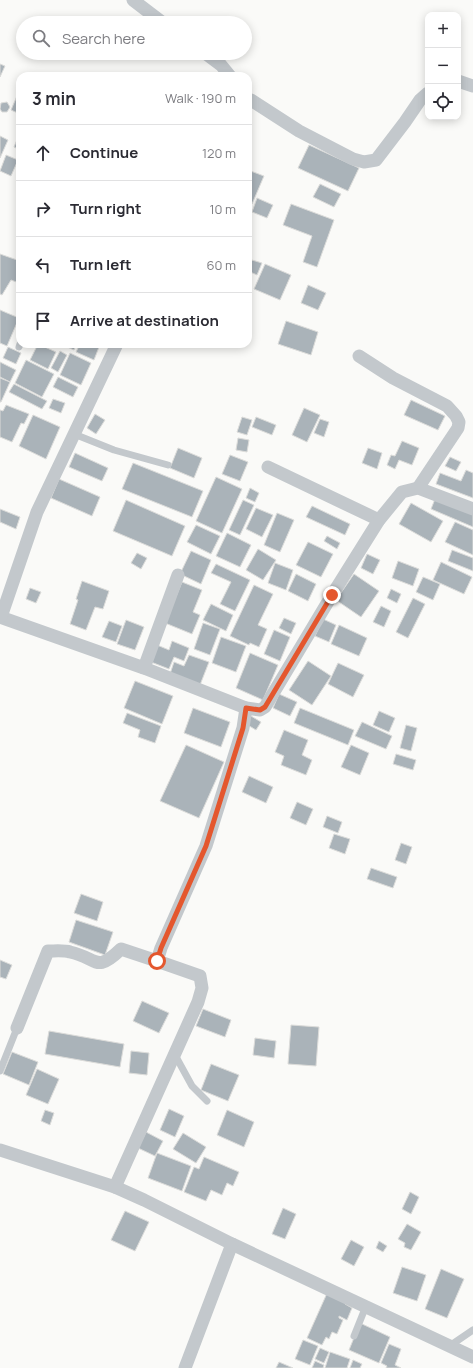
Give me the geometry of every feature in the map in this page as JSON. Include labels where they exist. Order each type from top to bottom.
[{"type":"street","points":[[133,0],[154,16]]},
{"type":"street","points":[[215,60],[221,64],[227,72]]},
{"type":"street","points":[[461,82],[473,86]]},
{"type":"street","points":[[252,102],[300,132],[353,159],[364,162],[376,160],[420,100],[425,96]]},
{"type":"street","points":[[115,348],[37,512],[1,617],[144,668],[246,708],[260,710],[265,707],[379,520],[402,492],[418,488],[473,509]]},
{"type":"street","points":[[358,356],[393,378],[447,406],[459,422],[458,428],[418,488]]},
{"type":"street","points":[[268,466],[379,520]]},
{"type":"street","points":[[144,668],[178,575]]},
{"type":"street","points":[[157,961],[161,948],[206,846],[243,728],[246,708]]},
{"type":"street","points":[[17,1028],[48,952],[70,951],[97,963],[110,959],[121,949],[200,976],[202,988],[198,1002],[115,1187]]},
{"type":"street","points":[[0,1150],[115,1187],[232,1244],[473,1357]]},
{"type":"street","points":[[185,1368],[232,1244]]},
{"type":"lane","points":[[74,434],[114,450],[168,465]]},
{"type":"lane","points":[[0,1071],[17,1028]]},
{"type":"lane","points":[[175,1054],[192,1086],[207,1101]]},
{"type":"lane","points":[[354,1336],[366,1306]]},
{"type":"lane","points":[[450,1346],[473,1330]]},
{"type":"building","points":[[0,64],[5,66],[0,77]]},
{"type":"building","points":[[16,98],[16,112],[11,110]]},
{"type":"building","points":[[7,102],[10,107],[7,112],[2,112],[0,109],[1,103]]},
{"type":"building","points":[[0,136],[8,140],[0,158]]},
{"type":"building","points":[[309,145],[359,168],[348,191],[298,168]]},
{"type":"building","points":[[6,155],[16,159],[16,165],[11,176],[0,171]]},
{"type":"building","points":[[252,172],[264,176],[252,204]]},
{"type":"building","points":[[320,184],[341,194],[334,207],[313,197]]},
{"type":"building","points":[[257,198],[273,205],[267,218],[252,212]]},
{"type":"building","points":[[291,204],[334,220],[317,267],[303,262],[312,236],[283,225]]},
{"type":"building","points":[[0,254],[16,260],[16,282],[11,280],[2,295],[0,294]]},
{"type":"building","points":[[252,260],[262,263],[257,275],[252,273]]},
{"type":"building","points":[[265,264],[291,275],[280,300],[254,289]]},
{"type":"building","points":[[308,285],[326,293],[318,310],[301,303]]},
{"type":"building","points":[[0,310],[16,317],[16,325],[7,346],[0,343]]},
{"type":"building","points":[[286,321],[318,332],[311,355],[278,344]]},
{"type":"building","points":[[8,347],[21,353],[16,364],[3,358]]},
{"type":"building","points":[[36,348],[47,348],[56,352],[48,369],[30,360]]},
{"type":"building","points":[[78,348],[99,348],[94,360],[76,352]]},
{"type":"building","points":[[60,351],[67,355],[58,372],[51,368]]},
{"type":"building","points":[[70,353],[91,363],[81,385],[60,375]]},
{"type":"building","points":[[26,360],[54,374],[42,397],[15,383]]},
{"type":"building","points":[[0,362],[16,370],[10,382],[0,377]]},
{"type":"building","points":[[58,377],[78,387],[73,397],[53,387]]},
{"type":"building","points":[[0,378],[10,382],[1,402],[0,402]]},
{"type":"building","points":[[14,384],[47,401],[42,409],[9,392]]},
{"type":"building","points":[[53,399],[65,403],[61,413],[49,408]]},
{"type":"building","points":[[411,400],[445,416],[438,430],[404,415]]},
{"type":"building","points":[[6,405],[29,414],[24,424],[21,423],[12,442],[0,437],[0,410],[3,411]]},
{"type":"building","points":[[304,408],[320,415],[307,442],[292,435]]},
{"type":"building","points":[[95,414],[105,420],[96,434],[87,428]]},
{"type":"building","points":[[33,415],[60,427],[46,459],[19,446]]},
{"type":"building","points":[[242,417],[252,420],[247,435],[237,432]]},
{"type":"building","points":[[256,417],[276,425],[272,435],[252,427]]},
{"type":"building","points":[[320,419],[329,422],[324,437],[314,433]]},
{"type":"building","points":[[238,438],[249,440],[247,452],[236,450]]},
{"type":"building","points":[[402,441],[419,448],[412,465],[399,460],[395,469],[387,465],[391,455],[395,456]]},
{"type":"building","points":[[178,448],[202,458],[194,478],[170,468]]},
{"type":"building","points":[[368,448],[382,453],[377,469],[362,463]]},
{"type":"building","points":[[75,453],[108,468],[102,481],[69,467]]},
{"type":"building","points":[[230,455],[248,462],[240,481],[222,474]]},
{"type":"building","points":[[450,457],[461,462],[456,471],[445,466]]},
{"type":"building","points":[[133,463],[203,491],[192,517],[122,489]]},
{"type":"building","points":[[466,470],[473,473],[473,498],[436,484],[440,473],[461,481]]},
{"type":"building","points":[[216,477],[242,489],[222,533],[196,521]]},
{"type":"building","points":[[59,479],[100,497],[92,516],[51,498]]},
{"type":"building","points":[[250,488],[259,493],[255,502],[246,498]]},
{"type":"building","points":[[435,499],[473,513],[473,527],[431,509]]},
{"type":"building","points":[[126,500],[185,526],[172,556],[113,531]]},
{"type":"building","points":[[243,500],[254,505],[240,535],[229,530]]},
{"type":"building","points":[[411,503],[443,521],[431,542],[399,524]]},
{"type":"building","points":[[312,506],[350,524],[345,535],[306,517]]},
{"type":"building","points":[[256,508],[273,515],[262,537],[246,529]]},
{"type":"building","points":[[0,509],[20,517],[16,529],[0,522]]},
{"type":"building","points":[[277,513],[294,520],[280,552],[264,545]]},
{"type":"building","points":[[455,522],[473,530],[473,555],[445,542]]},
{"type":"building","points":[[196,525],[220,536],[211,554],[187,542]]},
{"type":"building","points":[[227,533],[251,545],[240,567],[216,556]]},
{"type":"building","points":[[327,536],[340,543],[337,549],[324,541]]},
{"type":"building","points":[[308,542],[333,554],[321,577],[296,565]]},
{"type":"building","points":[[258,549],[276,560],[263,580],[246,570]]},
{"type":"building","points":[[452,550],[473,558],[473,571],[448,561]]},
{"type":"building","points":[[191,551],[211,560],[201,584],[180,574]]},
{"type":"building","points":[[137,553],[147,558],[141,569],[131,563]]},
{"type":"building","points":[[367,554],[380,560],[373,574],[361,568]]},
{"type":"building","points":[[398,561],[419,569],[413,586],[392,578]]},
{"type":"building","points":[[441,562],[472,577],[464,594],[433,580]]},
{"type":"building","points":[[275,563],[293,570],[286,590],[268,583]]},
{"type":"building","points":[[216,564],[250,580],[235,611],[220,604],[231,582],[211,573]]},
{"type":"building","points":[[296,574],[316,584],[308,601],[288,591]]},
{"type":"building","points":[[354,574],[379,591],[361,617],[336,600]]},
{"type":"building","points":[[423,577],[440,584],[433,600],[416,592]]},
{"type":"building","points":[[82,581],[109,591],[103,609],[95,607],[86,630],[70,624],[78,600],[76,599]]},
{"type":"building","points":[[182,582],[202,590],[193,612],[200,615],[192,634],[165,623]]},
{"type":"building","points":[[254,585],[273,594],[258,625],[267,629],[259,647],[250,643],[249,645],[230,636]]},
{"type":"building","points":[[30,588],[41,592],[36,603],[26,599]]},
{"type":"building","points":[[391,589],[401,594],[397,603],[387,598]]},
{"type":"building","points":[[413,598],[425,604],[408,638],[396,632]]},
{"type":"building","points":[[211,604],[233,615],[226,631],[203,620]]},
{"type":"building","points":[[381,606],[391,611],[384,627],[373,622]]},
{"type":"building","points":[[284,618],[296,623],[291,634],[279,628]]},
{"type":"building","points":[[323,619],[336,625],[329,642],[315,636]]},
{"type":"building","points":[[126,620],[144,627],[135,650],[117,644]]},
{"type":"building","points":[[109,621],[122,626],[116,642],[102,637]]},
{"type":"building","points":[[203,623],[220,629],[210,655],[194,649]]},
{"type":"building","points":[[339,625],[367,638],[359,656],[331,644]]},
{"type":"building","points":[[274,630],[290,637],[280,661],[264,654]]},
{"type":"building","points":[[221,637],[246,646],[236,672],[212,663]]},
{"type":"building","points":[[172,641],[189,648],[184,661],[174,657],[169,669],[151,662],[157,645],[169,650]]},
{"type":"building","points":[[250,653],[278,665],[263,700],[236,688]]},
{"type":"building","points":[[189,655],[209,662],[200,685],[170,674],[174,662],[184,666]]},
{"type":"building","points":[[308,661],[331,676],[312,705],[289,690]]},
{"type":"building","points":[[338,663],[364,675],[353,697],[328,684]]},
{"type":"building","points":[[135,681],[173,696],[162,724],[124,708]]},
{"type":"building","points":[[279,694],[297,702],[290,716],[273,708]]},
{"type":"building","points":[[193,708],[230,722],[221,747],[184,733]]},
{"type":"building","points":[[300,708],[354,730],[348,745],[294,723]]},
{"type":"building","points":[[379,711],[395,718],[389,732],[373,725]]},
{"type":"building","points":[[127,713],[161,726],[155,743],[138,737],[140,730],[123,723]]},
{"type":"building","points":[[251,716],[261,722],[256,730],[246,724]]},
{"type":"building","points":[[362,722],[392,736],[386,749],[355,736]]},
{"type":"building","points":[[406,725],[417,728],[411,751],[400,748]]},
{"type":"building","points":[[284,730],[308,740],[302,755],[312,760],[306,775],[281,765],[284,756],[275,752]]},
{"type":"building","points":[[186,745],[224,762],[199,818],[160,801]]},
{"type":"building","points":[[351,745],[369,753],[360,775],[341,767]]},
{"type":"building","points":[[396,754],[416,760],[413,770],[393,764]]},
{"type":"building","points":[[249,776],[273,787],[266,803],[242,792]]},
{"type":"building","points":[[297,802],[313,809],[306,825],[290,818]]},
{"type":"building","points":[[327,816],[342,822],[338,833],[323,827]]},
{"type":"building","points":[[334,834],[350,839],[345,854],[329,848]]},
{"type":"building","points":[[401,843],[412,847],[406,864],[395,860]]},
{"type":"building","points":[[371,868],[397,877],[393,888],[367,879]]},
{"type":"building","points":[[81,894],[103,902],[97,921],[74,913]]},
{"type":"building","points":[[76,920],[113,932],[105,955],[69,942]]},
{"type":"building","points":[[0,960],[12,965],[6,979],[0,977]]},
{"type":"building","points":[[142,1001],[169,1013],[159,1033],[133,1021]]},
{"type":"building","points":[[203,1009],[231,1020],[225,1037],[196,1026]]},
{"type":"building","points":[[291,1025],[319,1027],[316,1066],[288,1064]]},
{"type":"building","points":[[49,1031],[124,1044],[120,1067],[45,1054]]},
{"type":"building","points":[[255,1038],[276,1041],[274,1058],[253,1055]]},
{"type":"building","points":[[131,1051],[149,1053],[147,1075],[129,1073]]},
{"type":"building","points":[[12,1052],[38,1062],[29,1085],[3,1074]]},
{"type":"building","points":[[211,1064],[239,1075],[228,1101],[201,1090]]},
{"type":"building","points":[[37,1069],[59,1079],[48,1104],[26,1095]]},
{"type":"building","points":[[169,1109],[184,1116],[175,1137],[160,1130]]},
{"type":"building","points":[[45,1110],[54,1113],[50,1125],[41,1121]]},
{"type":"building","points":[[227,1110],[254,1122],[244,1147],[217,1135]]},
{"type":"building","points":[[146,1132],[163,1141],[155,1156],[138,1148]]},
{"type":"building","points":[[183,1133],[206,1147],[196,1163],[173,1149]]},
{"type":"building","points":[[157,1153],[191,1166],[182,1191],[148,1178]]},
{"type":"building","points":[[204,1157],[239,1172],[233,1186],[227,1183],[222,1195],[211,1190],[206,1201],[184,1192],[194,1167],[199,1169]]},
{"type":"building","points":[[410,1192],[419,1197],[411,1214],[402,1209]]},
{"type":"building","points":[[283,1208],[296,1214],[285,1239],[272,1234]]},
{"type":"building","points":[[125,1211],[149,1222],[135,1251],[111,1240]]},
{"type":"building","points":[[407,1224],[421,1232],[411,1250],[404,1247],[405,1243],[398,1239]]},
{"type":"building","points":[[351,1240],[364,1247],[354,1266],[341,1259]]},
{"type":"building","points":[[379,1241],[387,1246],[383,1252],[376,1248]]},
{"type":"building","points":[[402,1267],[426,1275],[417,1301],[393,1293]]},
{"type":"building","points":[[441,1269],[464,1279],[447,1318],[425,1309]]},
{"type":"building","points":[[328,1291],[347,1300],[345,1304],[352,1308],[347,1320],[339,1316],[339,1318],[343,1320],[337,1334],[332,1332],[329,1339],[326,1337],[322,1345],[307,1338]]},
{"type":"building","points":[[360,1323],[390,1337],[379,1363],[349,1350]]},
{"type":"building","points":[[303,1340],[318,1346],[310,1365],[295,1359]]},
{"type":"building","points":[[389,1344],[401,1349],[395,1365],[401,1368],[386,1368],[387,1366],[381,1363]]},
{"type":"building","points":[[320,1348],[329,1352],[324,1363],[315,1359]]},
{"type":"building","points":[[330,1352],[350,1359],[347,1368],[325,1368]]},
{"type":"building","points":[[353,1360],[362,1364],[360,1368],[350,1368]]},
{"type":"building","points":[[315,1361],[324,1365],[323,1368],[312,1368]]},
{"type":"building","points":[[279,1362],[293,1368],[276,1368]]},
{"type":"route","points":[[157,961],[161,948],[206,846],[243,728],[246,708],[260,710],[265,707],[332,595]]}]
